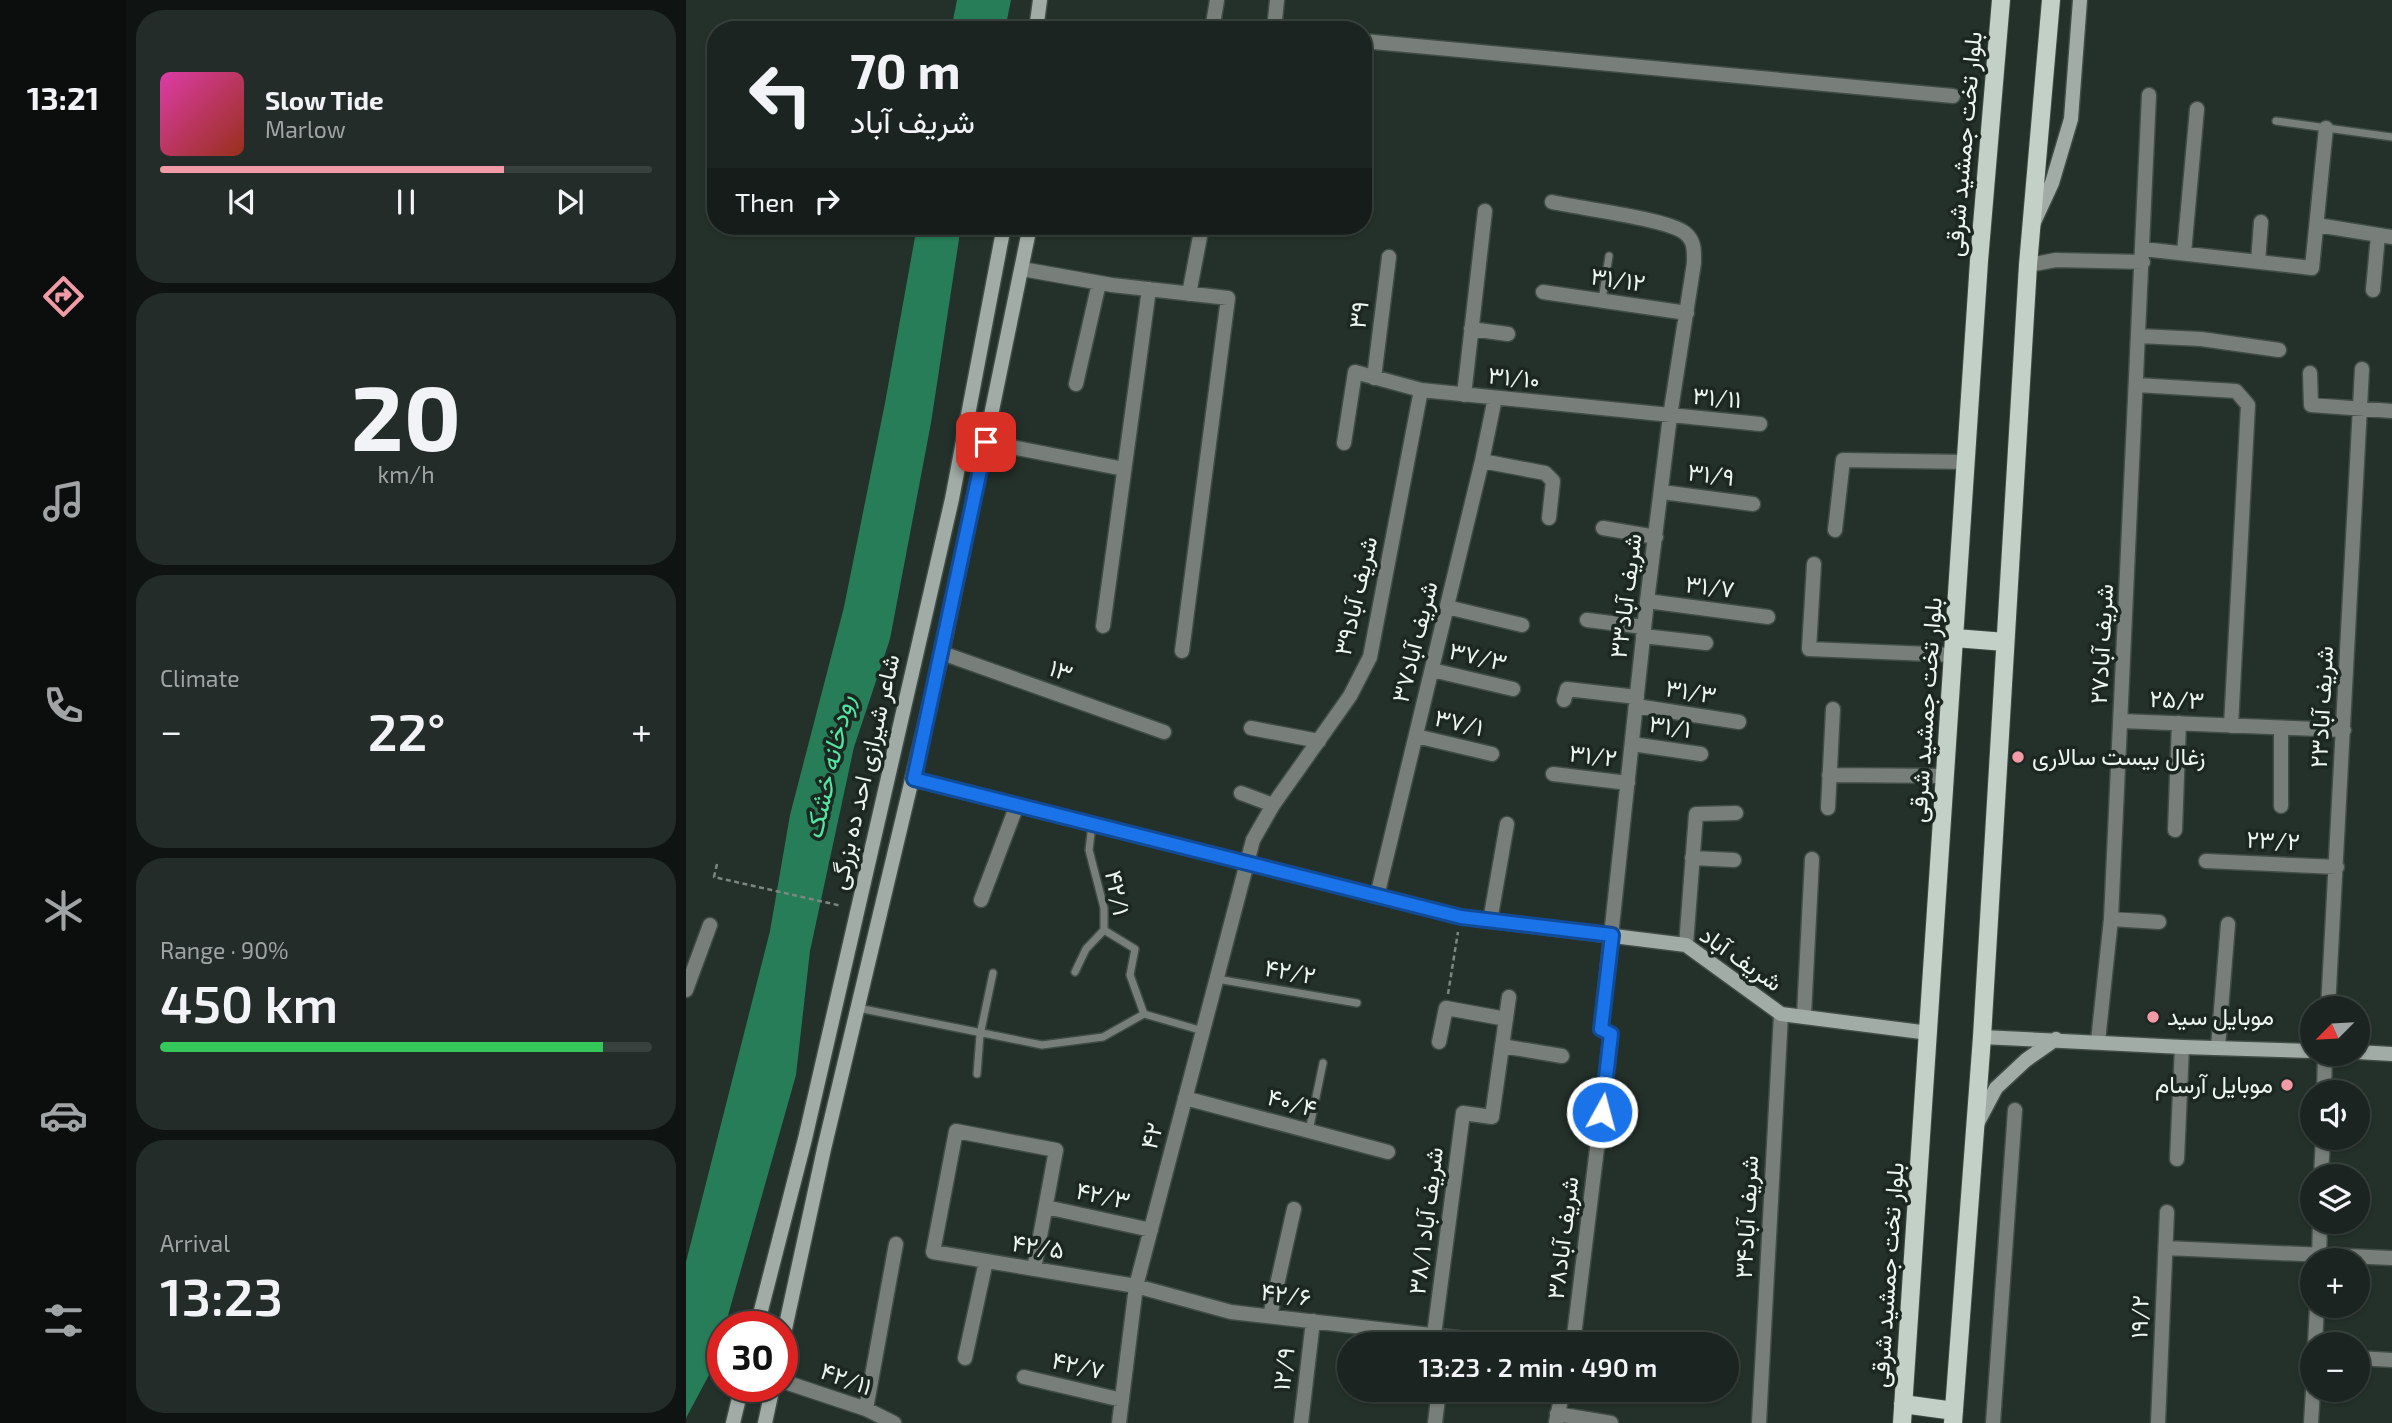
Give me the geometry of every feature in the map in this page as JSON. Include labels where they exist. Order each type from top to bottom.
[{"type":"main road","name":"بلوار تخت جمشید شرقی","points":[[1902,1423],[1983,204],[2001,0]]},
{"type":"main road","points":[[1903,1404],[1954,1417],[1982,1037],[2028,265],[2052,0]]},
{"type":"main road","points":[[1954,647],[2005,642]]},
{"type":"street","points":[[1038,21],[1040,0]]},
{"type":"street","points":[[1214,21],[1217,0]]},
{"type":"street","points":[[1275,21],[1277,0]]},
{"type":"street","points":[[2031,226],[2053,183],[2071,119],[2080,0]]},
{"type":"street","points":[[1372,42],[1953,96]]},
{"type":"street","name":"شریف آباد۲۷","points":[[2098,1041],[2111,919],[2149,95]]},
{"type":"street","points":[[2183,253],[2197,108]]},
{"type":"street","points":[[2028,265],[2056,260],[2183,253],[2312,268],[2326,128]]},
{"type":"street","name":"شریف آباد۳۳","points":[[1552,202],[1662,223],[1685,232],[1694,243],[1695,263],[1670,416],[1647,601],[1612,935]]},
{"type":"street","points":[[1464,395],[1485,211]]},
{"type":"street","points":[[2258,262],[2260,222]]},
{"type":"street","points":[[2317,225],[2385,236],[2373,290]]},
{"type":"street","name":"شاعر شیرازی احد ده بزرگی","points":[[761,1311],[805,1139],[952,499],[1002,235]]},
{"type":"street","points":[[789,1311],[857,1008],[914,779],[1029,235]]},
{"type":"street","points":[[1189,293],[1200,235]]},
{"type":"street","name":"۳۹","points":[[1374,378],[1389,257]]},
{"type":"street","points":[[1023,269],[1099,283],[1228,298],[1182,651]]},
{"type":"street","points":[[1076,384],[1099,283]]},
{"type":"street","points":[[1103,626],[1149,289]]},
{"type":"street","name":"۳۱/۱۲","points":[[1543,292],[1687,313]]},
{"type":"street","points":[[1471,329],[1508,334]]},
{"type":"street","points":[[2139,336],[2202,339],[2279,350]]},
{"type":"street","name":"شریف آباد۲۳","points":[[2329,996],[2362,369]]},
{"type":"street","name":"۳۱/۱۰","points":[[1344,443],[1355,372],[1421,390],[1670,416]]},
{"type":"street","points":[[2310,373],[2311,405],[2392,411]]},
{"type":"street","points":[[2137,385],[2236,390],[2248,405],[2231,726]]},
{"type":"street","name":"شریف آباد۳۹","points":[[1247,863],[1253,840],[1273,805],[1350,696],[1370,657],[1421,390]]},
{"type":"street","name":"شریف آباد۳۷","points":[[1377,896],[1495,398]]},
{"type":"street","name":"۳۱/۱۱","points":[[1670,416],[1760,424]]},
{"type":"street","points":[[986,442],[1124,469]]},
{"type":"street","points":[[1835,530],[1843,460],[1966,462]]},
{"type":"street","points":[[1482,461],[1545,474],[1553,481],[1549,518]]},
{"type":"street","name":"۳۱/۹","points":[[1662,492],[1754,504]]},
{"type":"street","points":[[1603,528],[1656,537]]},
{"type":"street","points":[[1814,564],[1809,649],[1954,647]]},
{"type":"street","name":"۳۱/۷","points":[[1647,601],[1768,617]]},
{"type":"street","points":[[1447,607],[1522,625]]},
{"type":"street","points":[[1587,620],[1706,643]]},
{"type":"street","name":"۱۳","points":[[942,653],[1164,732]]},
{"type":"street","name":"۳۷/۳","points":[[1432,670],[1513,689]]},
{"type":"street","name":"۳۱/۳","points":[[1564,700],[1567,689],[1739,722]]},
{"type":"street","points":[[1828,808],[1833,709]]},
{"type":"street","name":"۲۵/۳","points":[[2121,721],[2344,730]]},
{"type":"street","points":[[2175,830],[2179,723]]},
{"type":"street","points":[[1251,728],[1319,741]]},
{"type":"street","points":[[2281,728],[2281,806]]},
{"type":"street","name":"۳۷/۱","points":[[1416,736],[1492,754]]},
{"type":"street","name":"۳۱/۱","points":[[1632,744],[1701,754]]},
{"type":"street","name":"۳۱/۲","points":[[1553,774],[1628,783]]},
{"type":"street","points":[[1829,775],[1946,776]]},
{"type":"street","name":"شریف آباد","points":[[914,779],[1461,917],[1686,945],[1781,1014],[1929,1033]]},
{"type":"street","points":[[1241,793],[1273,805]]},
{"type":"street","points":[[981,900],[1017,805]]},
{"type":"street","points":[[1686,945],[1696,814],[1736,813]]},
{"type":"street","points":[[1490,921],[1507,824]]},
{"type":"street","points":[[1692,858],[1734,860]]},
{"type":"street","points":[[1804,1015],[1812,859]]},
{"type":"street","name":"۲۳/۲","points":[[2206,861],[2337,867]]},
{"type":"street","name":"۴۲","points":[[1119,1423],[1136,1286],[1247,863]]},
{"type":"street","points":[[2111,919],[2159,922]]},
{"type":"street","points":[[2218,1047],[2228,924]]},
{"type":"street","points":[[686,990],[710,925]]},
{"type":"street","name":"شریف آباد۳۸","points":[[1574,1332],[1611,1034],[1601,1029],[1612,935]]},
{"type":"street","points":[[1509,997],[1502,1046],[1562,1056]]},
{"type":"street","points":[[1439,1042],[1446,1008],[1506,1019]]},
{"type":"street","name":"شریف آباد۳۴","points":[[1759,1423],[1781,1014]]},
{"type":"street","points":[[1982,1037],[2300,1050]]},
{"type":"street","points":[[1974,1128],[1996,1088],[2026,1060],[2056,1039]]},
{"type":"street","name":"۳۸/۱ شریف آباد","points":[[1442,1332],[1463,1113],[1492,1117],[1502,1046]]},
{"type":"street","points":[[2177,1159],[2182,1047]]},
{"type":"street","points":[[2370,1053],[2392,1054]]},
{"type":"street","name":"۴۰/۴","points":[[1185,1098],[1388,1152]]},
{"type":"street","points":[[1993,1423],[2015,1110]]},
{"type":"street","name":"۴۲/۵","points":[[1046,1207],[1056,1150],[956,1130],[933,1252],[1136,1286]]},
{"type":"street","points":[[1034,1269],[1046,1207]]},
{"type":"street","name":"۴۲/۳","points":[[1046,1207],[1151,1230]]},
{"type":"street","points":[[1270,1316],[1294,1209]]},
{"type":"street","name":"۱۹/۲","points":[[2158,1423],[2167,1212]]},
{"type":"street","points":[[866,1409],[896,1244]]},
{"type":"street","points":[[2166,1248],[2300,1256]]},
{"type":"street","points":[[2370,1258],[2392,1258]]},
{"type":"street","points":[[965,1359],[986,1261]]},
{"type":"street","name":"۴۲/۶","points":[[1136,1286],[1231,1312],[1391,1332]]},
{"type":"street","name":"۱۲/۹","points":[[1301,1423],[1313,1321]]},
{"type":"street","points":[[2370,1359],[2392,1360]]},
{"type":"street","name":"۴۲/۷","points":[[1024,1377],[1122,1400]]},
{"type":"street","name":"۴۲/۱۱","points":[[798,1386],[866,1409],[894,1423]]},
{"type":"street","points":[[733,1423],[738,1402]]},
{"type":"street","points":[[765,1423],[770,1402]]},
{"type":"street","points":[[1435,1423],[1438,1402]]},
{"type":"street","points":[[2311,1423],[2312,1402]]},
{"type":"street","points":[[1557,1419],[1611,1423]]},
{"type":"lane","points":[[2276,121],[2392,138]]},
{"type":"lane","points":[[1602,301],[1609,257]]},
{"type":"lane","name":"۴۲/۱","points":[[1092,824],[1089,850],[1104,908],[1104,930],[1135,949],[1130,975],[1144,1014]]},
{"type":"lane","points":[[1075,972],[1086,949],[1104,930]]},
{"type":"lane","points":[[977,1074],[980,1035],[993,973]]},
{"type":"lane","name":"۴۲/۲","points":[[1216,979],[1357,1003]]},
{"type":"lane","points":[[857,1008],[980,1035],[1042,1045],[1103,1037],[1144,1014],[1203,1031]]},
{"type":"lane","points":[[1309,1131],[1323,1063]]},
{"type":"path","points":[[717,864],[714,877],[851,908]]},
{"type":"path","points":[[1446,1008],[1461,917]]},
{"type":"water","points":[[957,0],[1011,0],[1007,21],[953,21]]},
{"type":"water","name":"رودخانه خشک","points":[[915,235],[960,235],[931,423],[890,639],[854,747],[810,951],[796,1075],[729,1311],[707,1311],[707,1379],[686,1418],[686,1262],[770,931],[790,815],[844,607]]},
{"type":"place","name":"زغال بیست سالاری","points":[[2018,757]]},
{"type":"place","name":"موبایل سید","points":[[2153,1017]]},
{"type":"place","name":"موبایل آرسام","points":[[2287,1085]]},
{"type":"route","points":[[986,442],[914,779],[1461,917],[1612,935],[1601,1029],[1611,1034],[1602,1112]]}]
